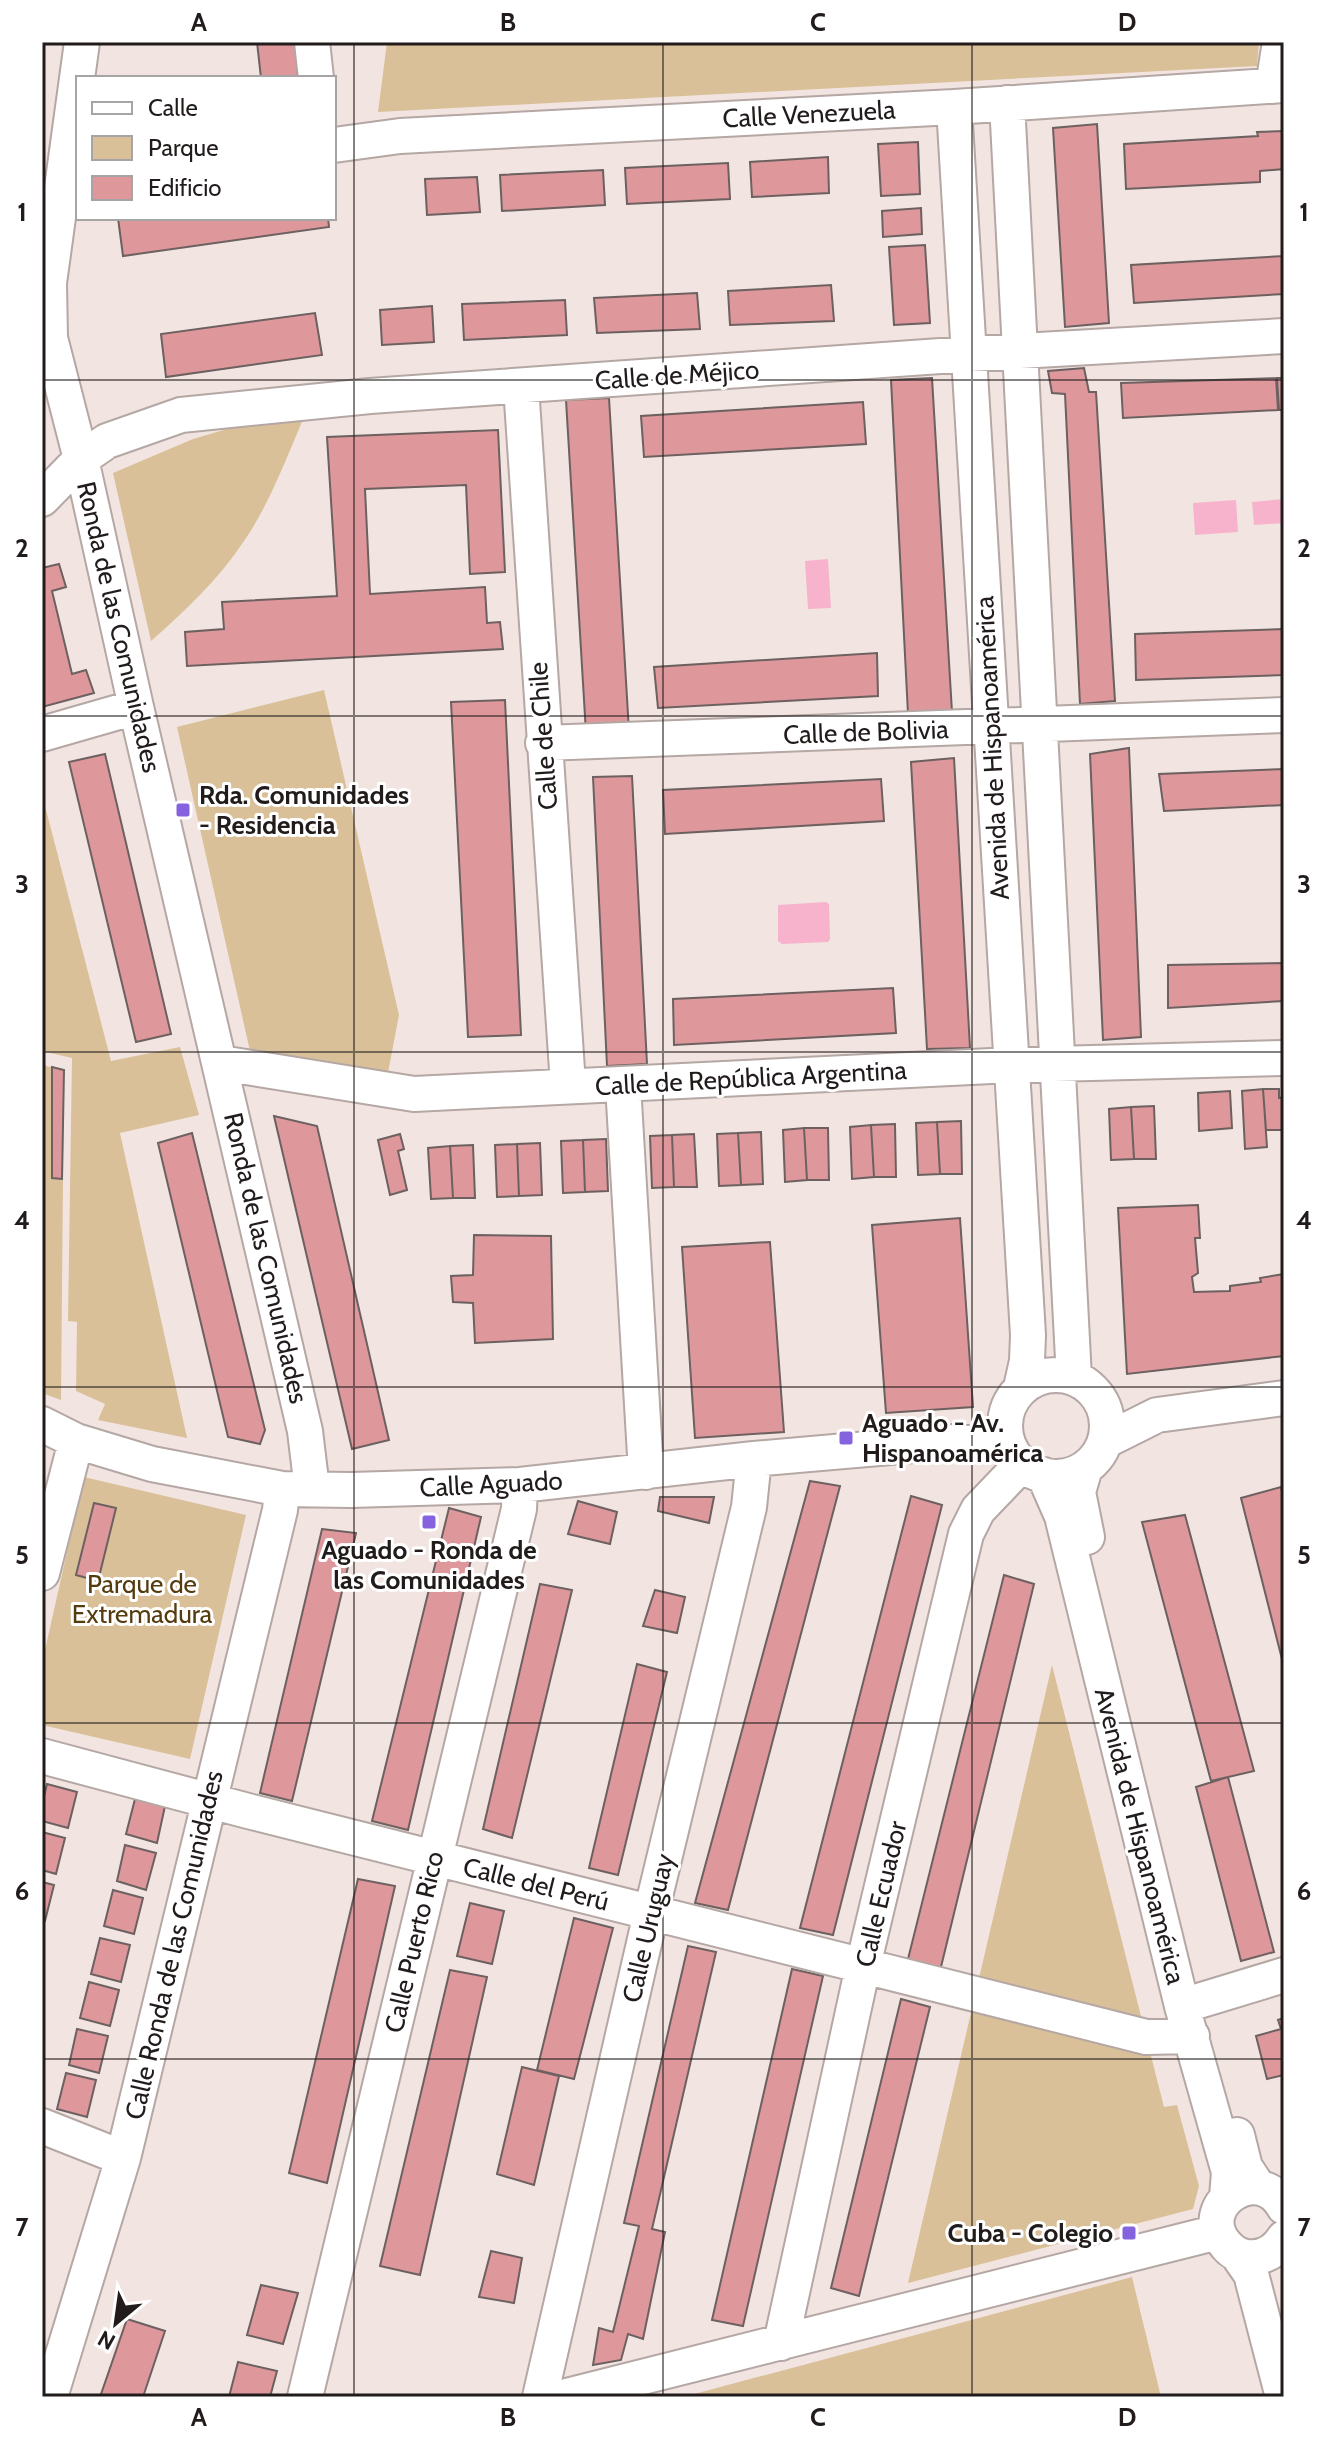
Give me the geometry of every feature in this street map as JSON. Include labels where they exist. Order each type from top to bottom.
[{"type":"street","name":"Ronda de las Comunidades","points":[[77,76],[82,42]]},
{"type":"street","points":[[312,42],[316,76]]},
{"type":"street","points":[[1278,86],[1280,42]]},
{"type":"street","name":"Ronda de las Comunidades","points":[[76,82],[49,283],[50,338],[81,459],[305,1431],[297,1489]]},
{"type":"street","name":"Calle Venezuela","points":[[336,145],[400,136],[954,107],[1278,86]]},
{"type":"street","name":"Avenida de Hispanoamérica","points":[[1007,103],[1058,1063],[1086,1388]]},
{"type":"street","name":"Avenida de Hispanoamérica","points":[[954,107],[1028,1335],[1027,1361],[1014,1400]]},
{"type":"street","name":"Calle de Méjico","points":[[42,499],[81,459],[107,441],[181,415],[370,396],[969,354],[1284,336]]},
{"type":"street","name":"Calle de Chile","points":[[521,386],[568,1085]]},
{"type":"street","points":[[42,734],[136,707]]},
{"type":"street","name":"Calle de Bolivia","points":[[543,743],[1284,715]]},
{"type":"street","name":"Calle de República Argentina","points":[[221,1063],[414,1094],[1058,1063],[1284,1058]]},
{"type":"street","points":[[623,1085],[646,1472]]},
{"type":"street","points":[[1157,1415],[1061,1375],[1046,1376],[1014,1400],[1005,1428],[1025,1461],[1072,1474],[1095,1454],[1157,1415],[1284,1398]]},
{"type":"street","points":[[1086,1388],[1105,1411],[1107,1426],[1095,1454]]},
{"type":"street","name":"Calle Aguado","points":[[948,1442],[984,1426],[1014,1400]]},
{"type":"street","name":"Calle Aguado","points":[[42,1424],[76,1441],[152,1464],[297,1489],[520,1485],[754,1459],[948,1442],[1025,1461]]},
{"type":"street","points":[[42,1573],[76,1441]]},
{"type":"street","name":"Avenida de Hispanoamérica","points":[[1095,1454],[1078,1492],[1080,1509],[1229,2172],[1256,2197],[1218,2213],[1228,2243]]},
{"type":"street","name":"Calle Uruguay","points":[[540,2397],[651,1913],[749,1507],[754,1459]]},
{"type":"street","name":"Avenida de Hispanoamérica","points":[[1025,1461],[1062,1516],[1192,2013]]},
{"type":"street","name":"Calle Ecuador","points":[[781,2343],[863,1966],[966,1534],[978,1510],[1025,1461]]},
{"type":"street","name":"Calle Puerto Rico","points":[[305,2397],[519,1509],[520,1485]]},
{"type":"street","name":"Calle Ronda de las Comunidades","points":[[50,2397],[123,2158],[280,1510],[297,1489]]},
{"type":"street","name":"Calle del Perú","points":[[42,1756],[435,1859],[1146,2037],[1192,2013],[1284,1975]]},
{"type":"street","points":[[42,2126],[123,2158]]},
{"type":"street","points":[[563,2397],[781,2343],[1228,2243],[1259,2257],[1281,2242]]},
{"type":"street","points":[[1281,2242],[1272,2262],[1284,2318]]},
{"type":"street","points":[[1228,2243],[1251,2274],[1283,2397]]},
{"type":"green space","points":[[387,42],[1259,42],[1257,66],[378,112]]},
{"type":"green space","points":[[304,417],[270,496],[244,541],[201,594],[151,641],[113,473],[193,439],[261,419]]},
{"type":"green space","points":[[324,690],[399,1015],[386,1083],[252,1060],[177,727]]},
{"type":"green space","points":[[42,794],[111,1061],[180,1047],[199,1115],[120,1133],[187,1438],[98,1420],[105,1404],[76,1391],[77,1322],[68,1321],[72,1058],[42,1051]]},
{"type":"green space","points":[[42,1065],[64,1070],[61,1400],[42,1393]]},
{"type":"green space","name":"Parque de Extremadura","points":[[84,1477],[246,1515],[190,1759],[42,1725],[42,1663]]},
{"type":"green space","points":[[1052,1665],[1164,2107],[1177,2105],[1199,2186],[1193,2209],[908,2283]]},
{"type":"green space","points":[[1132,2277],[1161,2397],[683,2397]]},
{"type":"shaded area","points":[[1284,499],[1284,523],[1254,525],[1252,502]]},
{"type":"shaded area","points":[[1236,500],[1238,532],[1195,535],[1193,503]]},
{"type":"shaded area","points":[[828,559],[831,608],[808,609],[805,561]]},
{"type":"shaded area","points":[[829,904],[828,942],[782,944],[778,941],[778,905]]},
{"type":"building","points":[[257,42],[295,42],[298,76],[261,76]]},
{"type":"building","points":[[1097,124],[1109,323],[1065,327],[1053,128]]},
{"type":"building","points":[[1284,131],[1284,169],[1260,171],[1260,182],[1126,189],[1124,144],[1258,136],[1257,132]]},
{"type":"building","points":[[918,142],[920,194],[881,196],[878,144]]},
{"type":"building","points":[[828,157],[829,193],[752,197],[750,162]]},
{"type":"building","points":[[728,163],[730,199],[627,204],[625,168]]},
{"type":"building","points":[[603,170],[605,205],[502,211],[500,175]]},
{"type":"building","points":[[477,177],[480,212],[427,215],[425,179]]},
{"type":"building","points":[[921,208],[922,234],[883,237],[882,211]]},
{"type":"building","points":[[118,220],[328,220],[329,227],[123,256]]},
{"type":"building","points":[[925,245],[930,323],[894,325],[889,247]]},
{"type":"building","points":[[1284,256],[1284,294],[1134,303],[1131,265]]},
{"type":"building","points":[[831,285],[834,321],[730,325],[728,291]]},
{"type":"building","points":[[697,293],[700,329],[597,333],[594,298]]},
{"type":"building","points":[[565,300],[567,335],[464,340],[462,304]]},
{"type":"building","points":[[432,306],[434,342],[382,345],[380,310]]},
{"type":"building","points":[[315,313],[322,355],[166,377],[161,334]]},
{"type":"building","points":[[1084,368],[1089,392],[1096,392],[1115,701],[1080,704],[1065,394],[1052,393],[1048,371]]},
{"type":"building","points":[[932,378],[952,712],[908,714],[891,380]]},
{"type":"building","points":[[1276,378],[1278,410],[1123,418],[1121,383]]},
{"type":"building","points":[[1277,378],[1284,378],[1284,410],[1279,410]]},
{"type":"building","points":[[609,398],[629,731],[586,733],[566,400]]},
{"type":"building","points":[[863,402],[866,444],[644,457],[641,416]]},
{"type":"building","points":[[498,430],[505,572],[470,574],[466,485],[365,489],[370,594],[485,587],[487,623],[500,622],[503,649],[187,666],[185,632],[224,629],[222,602],[337,596],[327,437]]},
{"type":"building","points":[[59,564],[66,587],[52,591],[72,674],[86,670],[94,693],[42,707],[42,568]]},
{"type":"building","points":[[1284,629],[1284,675],[1136,680],[1135,634]]},
{"type":"building","points":[[877,653],[878,696],[658,708],[654,667]]},
{"type":"building","points":[[505,700],[521,1035],[468,1037],[451,702]]},
{"type":"building","points":[[1129,748],[1141,1037],[1103,1040],[1090,754]]},
{"type":"building","points":[[105,754],[171,1034],[136,1042],[69,762]]},
{"type":"building","points":[[954,758],[970,1048],[927,1049],[911,762]]},
{"type":"building","points":[[1284,769],[1284,805],[1164,811],[1159,774]]},
{"type":"building","points":[[632,776],[647,1064],[607,1066],[593,777]]},
{"type":"building","points":[[881,779],[884,821],[665,834],[663,790]]},
{"type":"building","points":[[1284,963],[1284,1001],[1168,1008],[1168,965]]},
{"type":"building","points":[[893,988],[896,1033],[674,1045],[673,999]]},
{"type":"building","points":[[52,1067],[64,1070],[62,1179],[52,1178]]},
{"type":"building","points":[[1263,1089],[1267,1147],[1245,1149],[1242,1091]]},
{"type":"building","points":[[1263,1089],[1279,1089],[1279,1098],[1284,1097],[1284,1130],[1266,1130]]},
{"type":"building","points":[[1230,1091],[1232,1128],[1199,1131],[1198,1093]]},
{"type":"building","points":[[1154,1106],[1156,1159],[1134,1159],[1131,1107]]},
{"type":"building","points":[[1131,1107],[1134,1159],[1111,1160],[1109,1109]]},
{"type":"building","points":[[274,1116],[317,1126],[389,1440],[352,1449]]},
{"type":"building","points":[[961,1121],[962,1174],[940,1174],[937,1122]]},
{"type":"building","points":[[937,1122],[940,1174],[918,1175],[916,1123]]},
{"type":"building","points":[[895,1124],[896,1177],[874,1177],[871,1125]]},
{"type":"building","points":[[871,1125],[874,1177],[852,1179],[850,1127]]},
{"type":"building","points":[[804,1128],[807,1180],[785,1182],[783,1130]]},
{"type":"building","points":[[804,1128],[828,1128],[829,1180],[807,1180]]},
{"type":"building","points":[[761,1132],[763,1184],[741,1185],[738,1133]]},
{"type":"building","points":[[192,1133],[265,1430],[260,1444],[228,1437],[158,1143]]},
{"type":"building","points":[[738,1133],[741,1185],[719,1186],[717,1134]]},
{"type":"building","points":[[400,1134],[404,1149],[398,1151],[407,1190],[390,1195],[378,1140]]},
{"type":"building","points":[[694,1134],[697,1187],[674,1187],[672,1135]]},
{"type":"building","points":[[672,1135],[674,1187],[652,1188],[650,1136]]},
{"type":"building","points":[[606,1139],[608,1191],[585,1192],[583,1140]]},
{"type":"building","points":[[583,1140],[585,1192],[563,1193],[561,1141]]},
{"type":"building","points":[[540,1143],[542,1195],[519,1196],[517,1144]]},
{"type":"building","points":[[517,1144],[519,1196],[497,1197],[495,1145]]},
{"type":"building","points":[[473,1145],[475,1198],[453,1198],[450,1146]]},
{"type":"building","points":[[450,1146],[453,1198],[431,1199],[428,1148]]},
{"type":"building","points":[[1198,1205],[1200,1238],[1195,1238],[1198,1273],[1192,1277],[1194,1292],[1230,1291],[1230,1286],[1261,1282],[1260,1278],[1284,1274],[1284,1356],[1127,1374],[1118,1208]]},
{"type":"building","points":[[960,1218],[973,1407],[886,1413],[872,1225]]},
{"type":"building","points":[[474,1235],[551,1236],[553,1339],[475,1343],[473,1303],[453,1302],[451,1276],[473,1275]]},
{"type":"building","points":[[770,1242],[784,1432],[695,1438],[682,1247]]},
{"type":"building","points":[[810,1481],[840,1486],[728,1910],[695,1903]]},
{"type":"building","points":[[1281,1487],[1284,1500],[1284,1667],[1241,1498]]},
{"type":"building","points":[[911,1496],[942,1505],[833,1935],[800,1928]]},
{"type":"building","points":[[660,1497],[714,1497],[709,1523],[658,1511]]},
{"type":"building","points":[[578,1501],[617,1512],[610,1544],[568,1534]]},
{"type":"building","points":[[94,1503],[116,1508],[98,1581],[76,1575]]},
{"type":"building","points":[[449,1508],[481,1517],[408,1830],[372,1821]]},
{"type":"building","points":[[1185,1515],[1254,1771],[1211,1781],[1142,1522]]},
{"type":"building","points":[[322,1529],[356,1533],[292,1801],[260,1793]]},
{"type":"building","points":[[1004,1575],[1034,1584],[940,1971],[907,1963]]},
{"type":"building","points":[[540,1584],[572,1590],[512,1838],[483,1829]]},
{"type":"building","points":[[655,1590],[685,1597],[677,1633],[643,1626]]},
{"type":"building","points":[[637,1664],[667,1672],[618,1875],[589,1868]]},
{"type":"building","points":[[1228,1777],[1274,1952],[1241,1961],[1196,1787]]},
{"type":"building","points":[[47,1784],[77,1792],[68,1828],[42,1821]]},
{"type":"building","points":[[135,1799],[165,1806],[157,1843],[126,1834]]},
{"type":"building","points":[[42,1832],[65,1838],[56,1874],[42,1870]]},
{"type":"building","points":[[125,1845],[156,1853],[146,1890],[117,1881]]},
{"type":"building","points":[[358,1879],[395,1886],[327,2183],[289,2173]]},
{"type":"building","points":[[42,1882],[54,1885],[45,1921],[42,1920]]},
{"type":"building","points":[[113,1890],[143,1898],[134,1934],[104,1926]]},
{"type":"building","points":[[470,1903],[504,1911],[492,1964],[457,1956]]},
{"type":"building","points":[[574,1918],[613,1928],[574,2079],[537,2070]]},
{"type":"building","points":[[100,1938],[130,1945],[121,1982],[91,1974]]},
{"type":"building","points":[[688,1946],[716,1952],[652,2229],[665,2232],[643,2339],[628,2334],[621,2360],[593,2365],[599,2328],[613,2332],[639,2226],[624,2223]]},
{"type":"building","points":[[792,1969],[823,1976],[743,2326],[712,2320]]},
{"type":"building","points":[[450,1970],[487,1977],[420,2275],[380,2266]]},
{"type":"building","points":[[89,1982],[119,1990],[110,2026],[80,2018]]},
{"type":"building","points":[[901,1999],[930,2007],[859,2296],[831,2288]]},
{"type":"building","points":[[1284,2018],[1284,2075],[1267,2079],[1256,2036],[1281,2029],[1278,2020]]},
{"type":"building","points":[[77,2029],[108,2036],[99,2073],[69,2065]]},
{"type":"building","points":[[522,2067],[559,2076],[534,2185],[497,2174]]},
{"type":"building","points":[[66,2073],[96,2080],[87,2117],[57,2109]]},
{"type":"building","points":[[491,2251],[522,2258],[514,2303],[479,2297]]},
{"type":"building","points":[[261,2285],[298,2293],[283,2344],[247,2335]]},
{"type":"building","points":[[127,2319],[165,2331],[143,2397],[100,2397]]},
{"type":"building","points":[[238,2362],[277,2371],[270,2397],[229,2397]]},
{"type":"place","name":"Rda. Comunidades - Residencia","points":[[183,810]]},
{"type":"place","name":"Aguado - Av. Hispanoamérica","points":[[846,1438]]},
{"type":"place","name":"Aguado - Ronda de las Comunidades","points":[[429,1522]]},
{"type":"place","name":"Cuba - Colegio","points":[[1129,2233]]}]
